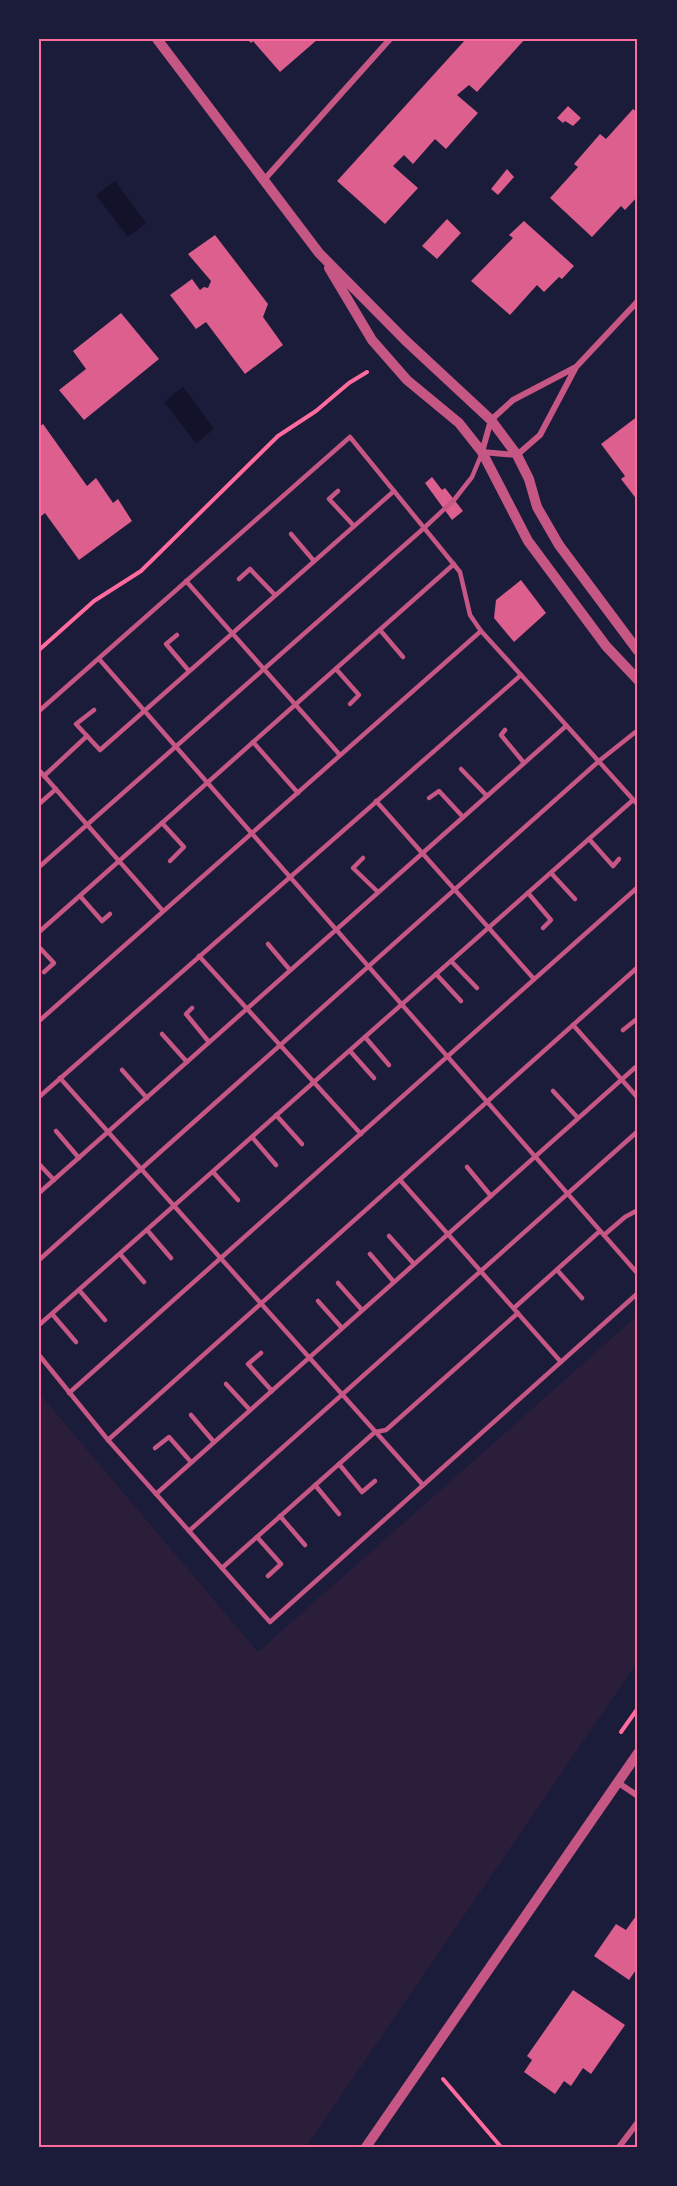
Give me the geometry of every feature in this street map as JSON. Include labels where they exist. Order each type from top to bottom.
[{"type":"street","points":[[157,39],[319,253],[372,340],[407,380],[459,423],[482,452],[528,541],[606,646],[638,680]]},
{"type":"street","points":[[263,181],[390,39]]},
{"type":"street","points":[[319,253],[405,340],[490,420],[517,455],[529,479],[537,507],[559,545],[638,651]]},
{"type":"street","points":[[482,452],[517,455],[540,435],[576,367],[638,301]]},
{"type":"street","points":[[482,452],[490,420],[513,400],[576,367]]},
{"type":"street","points":[[366,2147],[638,1753]]},
{"type":"street","points":[[618,1782],[638,1796]]},
{"type":"street","points":[[619,2147],[638,2122]]},
{"type":"lane","points":[[39,711],[350,437],[460,572],[470,615],[481,631],[638,805]]},
{"type":"lane","points":[[39,867],[454,500],[472,477],[482,452]]},
{"type":"lane","points":[[338,491],[329,499],[354,526]]},
{"type":"lane","points":[[94,710],[76,724],[100,750],[394,491]]},
{"type":"lane","points":[[291,534],[314,561]]},
{"type":"lane","points":[[39,932],[454,564]]},
{"type":"lane","points":[[239,579],[250,569],[275,595]]},
{"type":"lane","points":[[186,581],[340,756]]},
{"type":"lane","points":[[380,630],[403,657]]},
{"type":"lane","points":[[39,1021],[481,631]]},
{"type":"lane","points":[[177,635],[166,644],[189,671]]},
{"type":"lane","points":[[99,659],[638,1274]]},
{"type":"lane","points":[[336,669],[359,695],[350,704]]},
{"type":"lane","points":[[39,1097],[521,675]]},
{"type":"lane","points":[[39,1193],[566,726]]},
{"type":"lane","points":[[506,730],[501,735],[524,763]]},
{"type":"lane","points":[[39,1260],[599,762],[638,730]]},
{"type":"lane","points":[[44,776],[87,736]]},
{"type":"lane","points":[[253,742],[298,793]]},
{"type":"lane","points":[[462,769],[487,796]]},
{"type":"lane","points":[[39,770],[163,911]]},
{"type":"lane","points":[[39,804],[56,789]]},
{"type":"lane","points":[[429,798],[439,791],[463,818]]},
{"type":"lane","points":[[39,1325],[633,800]]},
{"type":"lane","points":[[376,801],[534,979]]},
{"type":"lane","points":[[162,823],[184,848],[170,861]]},
{"type":"lane","points":[[589,839],[613,866],[619,860]]},
{"type":"lane","points":[[363,858],[353,868],[378,892]]},
{"type":"lane","points":[[551,873],[575,899]]},
{"type":"lane","points":[[69,1394],[638,887]]},
{"type":"lane","points":[[528,893],[551,920],[543,928]]},
{"type":"lane","points":[[80,896],[102,921],[110,914]]},
{"type":"lane","points":[[268,944],[290,970]]},
{"type":"lane","points":[[39,947],[54,963],[44,972]]},
{"type":"lane","points":[[199,956],[361,1134]]},
{"type":"lane","points":[[451,961],[477,988]]},
{"type":"lane","points":[[108,1440],[638,967]]},
{"type":"lane","points":[[436,974],[461,1001]]},
{"type":"lane","points":[[192,1008],[186,1014],[209,1042]]},
{"type":"lane","points":[[623,1030],[638,1018]]},
{"type":"lane","points":[[573,1025],[638,1098]]},
{"type":"lane","points":[[162,1035],[187,1062]]},
{"type":"lane","points":[[365,1037],[389,1065]]},
{"type":"lane","points":[[350,1050],[374,1078]]},
{"type":"lane","points":[[156,1494],[638,1065]]},
{"type":"lane","points":[[122,1070],[147,1098]]},
{"type":"lane","points":[[60,1078],[423,1485]]},
{"type":"lane","points":[[553,1091],[578,1118]]},
{"type":"lane","points":[[276,1115],[302,1144]]},
{"type":"lane","points":[[56,1131],[79,1158]]},
{"type":"lane","points":[[189,1531],[638,1131]]},
{"type":"lane","points":[[252,1137],[276,1165]]},
{"type":"lane","points":[[39,1164],[54,1180]]},
{"type":"lane","points":[[467,1167],[491,1196]]},
{"type":"lane","points":[[213,1172],[238,1200]]},
{"type":"lane","points":[[400,1180],[561,1362]]},
{"type":"lane","points":[[514,1308],[602,1233],[638,1210]]},
{"type":"lane","points":[[147,1230],[171,1258]]},
{"type":"lane","points":[[389,1236],[414,1264]]},
{"type":"lane","points":[[120,1254],[144,1282]]},
{"type":"lane","points":[[370,1254],[394,1282]]},
{"type":"lane","points":[[557,1269],[582,1298]]},
{"type":"lane","points":[[338,1283],[362,1310]]},
{"type":"lane","points":[[79,1290],[105,1320]]},
{"type":"lane","points":[[39,1355],[108,1440],[270,1622],[638,1293]]},
{"type":"lane","points":[[318,1301],[342,1328]]},
{"type":"lane","points":[[52,1314],[76,1342]]},
{"type":"lane","points":[[222,1568],[375,1432],[386,1430],[518,1314]]},
{"type":"lane","points":[[261,1353],[248,1364],[272,1391]]},
{"type":"lane","points":[[226,1384],[250,1410]]},
{"type":"lane","points":[[191,1415],[214,1442]]},
{"type":"lane","points":[[155,1448],[169,1437],[191,1462]]},
{"type":"lane","points":[[339,1464],[362,1492],[375,1481]]},
{"type":"lane","points":[[315,1485],[339,1514]]},
{"type":"lane","points":[[279,1516],[305,1545]]},
{"type":"lane","points":[[257,1537],[281,1564],[268,1576]]},
{"type":"path","points":[[39,650],[94,601],[141,571],[278,435],[316,411],[349,383],[373,368]]},
{"type":"path","points":[[425,2061],[450,2085],[501,2147]]},
{"type":"shaded area","points":[[115,181],[146,223],[128,237],[96,195]]},
{"type":"shaded area","points":[[183,387],[214,429],[196,443],[164,402]]},
{"type":"shaded area","points":[[638,1315],[638,1661],[306,2147],[39,2147],[39,1393],[258,1652]]},
{"type":"building","points":[[247,39],[318,39],[280,72],[253,41],[251,43]]},
{"type":"building","points":[[466,39],[525,39],[477,92],[469,85],[457,95],[478,113],[446,149],[435,139],[413,164],[404,155],[393,166],[418,188],[385,224],[337,181]]},
{"type":"building","points":[[568,106],[581,118],[573,126],[557,118]]},
{"type":"building","points":[[633,109],[638,113],[638,196],[625,210],[621,206],[592,237],[550,198],[578,167],[574,164],[600,134],[606,139]]},
{"type":"building","points":[[507,169],[514,177],[498,195],[491,189]]},
{"type":"building","points":[[447,219],[461,233],[437,259],[422,246]]},
{"type":"building","points":[[524,221],[574,266],[562,279],[559,277],[544,292],[537,285],[510,315],[471,281],[513,238],[509,235]]},
{"type":"building","points":[[215,235],[268,304],[263,317],[283,345],[245,374],[206,322],[196,329],[170,295],[192,279],[200,290],[204,287],[208,288],[211,281],[188,254]]},
{"type":"building","points":[[121,313],[159,359],[84,420],[59,390],[86,369],[73,351]]},
{"type":"building","points":[[638,416],[638,501],[621,479],[625,476],[601,444]]},
{"type":"building","points":[[43,424],[87,486],[96,478],[113,503],[118,499],[132,521],[79,560],[45,513],[39,518],[39,427]]},
{"type":"building","points":[[432,477],[442,490],[445,488],[463,511],[452,520],[425,483]]},
{"type":"building","points":[[521,580],[546,613],[514,642],[494,618],[496,600]]},
{"type":"building","points":[[638,1913],[638,1967],[629,1980],[594,1956],[616,1924],[626,1930]]},
{"type":"building","points":[[573,1990],[625,2025],[591,2074],[583,2068],[571,2086],[564,2081],[555,2094],[524,2072],[532,2060],[527,2056]]}]
